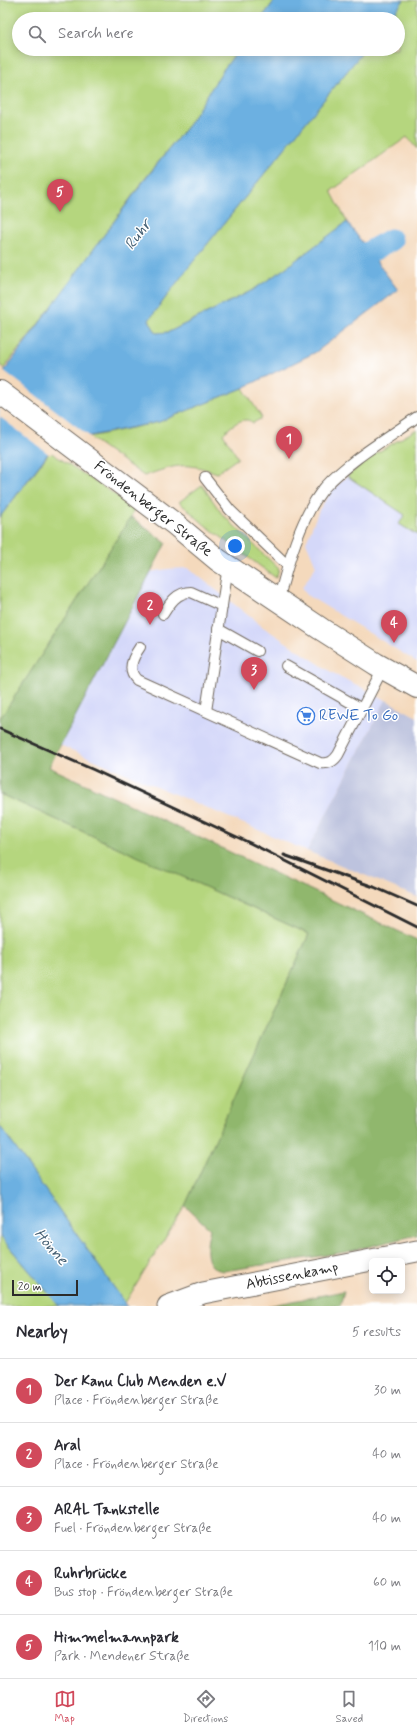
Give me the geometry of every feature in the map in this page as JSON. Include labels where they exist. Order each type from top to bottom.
[{"type":"main road","name":"Fröndenberger Straße","points":[[7,397],[228,566],[278,602],[383,668],[417,687]]},
{"type":"street","name":"Abtissenkamp","points":[[168,1306],[203,1293],[417,1251]]},
{"type":"lane","points":[[278,602],[287,564],[309,512],[325,488],[351,463],[417,417]]},
{"type":"lane","points":[[205,478],[230,510],[287,564]]},
{"type":"lane","points":[[206,711],[228,566]]},
{"type":"lane","points":[[163,614],[171,601],[179,594],[187,592],[191,592],[222,606]]},
{"type":"lane","points":[[218,629],[257,651]]},
{"type":"lane","points":[[140,647],[132,661],[131,667],[132,676],[137,680],[320,763],[326,764],[330,763],[338,755],[383,668]]},
{"type":"lane","points":[[286,666],[362,709]]},
{"type":"shaded area","points":[[347,476],[405,515],[399,524],[417,535],[417,662],[307,595],[302,588],[316,566],[306,542],[319,510],[332,490]]},
{"type":"shaded area","points":[[188,568],[263,627],[331,672],[386,700],[307,851],[60,745],[150,572]]},
{"type":"shaded area","points":[[386,700],[417,717],[417,897],[307,851]]},
{"type":"green space","points":[[0,0],[275,0],[266,12],[12,12],[12,56],[234,56],[223,70],[189,124],[143,181],[57,300],[4,368],[0,365]]},
{"type":"green space","points":[[404,0],[417,0],[417,149],[407,137],[331,191],[347,222],[284,269],[253,290],[169,332],[156,333],[149,320],[184,273],[359,56],[405,56],[405,12],[395,12]]},
{"type":"green space","points":[[243,388],[262,418],[253,423],[246,420],[237,422],[223,434],[238,458],[217,473],[196,467],[180,466],[164,469],[144,476],[89,437],[159,422]]},
{"type":"green space","points":[[417,429],[417,535],[399,524],[405,515],[347,476],[375,454]]},
{"type":"green space","points":[[50,452],[134,507],[131,517],[0,719],[0,517]]},
{"type":"green space","points":[[202,485],[222,514],[279,569],[276,578],[205,525],[179,502]]},
{"type":"green space","points":[[131,517],[166,543],[49,767],[417,940],[417,1235],[346,1252],[224,1271],[212,1266],[207,1255],[207,1242],[210,1229],[185,1206],[309,934],[0,794],[0,719]]},
{"type":"green space","points":[[0,794],[309,934],[185,1206],[125,1303],[0,1126]]},
{"type":"green space","points":[[0,1236],[59,1306],[0,1306]]},
{"type":"green space","points":[[344,1291],[340,1306],[268,1306]]},
{"type":"water","points":[[275,0],[404,0],[395,12],[266,12]]},
{"type":"water","name":"Ruhr","points":[[234,56],[359,56],[184,273],[149,320],[156,333],[169,332],[253,290],[347,222],[398,290],[316,352],[243,388],[159,422],[56,443],[0,517],[0,377],[143,182],[189,124],[223,70]]},
{"type":"water","name":"Hönne","points":[[0,1126],[128,1306],[59,1306],[0,1236]]},
{"type":"pier","points":[[3,370],[93,439],[57,445],[50,455],[0,417],[0,374]]},
{"type":"waterway","points":[[342,267],[391,240]]},
{"type":"railway","points":[[0,729],[94,770],[252,844],[417,927]]},
{"type":"railway","points":[[284,855],[374,887],[417,906]]},
{"type":"place","name":"Himmelmannpark","points":[[60,212]]},
{"type":"place","name":"Der Kanu Club Menden e.V","points":[[289,459]]},
{"type":"place","name":"Aral","points":[[150,625]]},
{"type":"place","name":"Ruhrbrücke","points":[[394,643]]},
{"type":"place","name":"ARAL Tankstelle","points":[[254,690]]},
{"type":"place","name":"REWE To Go","points":[[306,716]]}]
